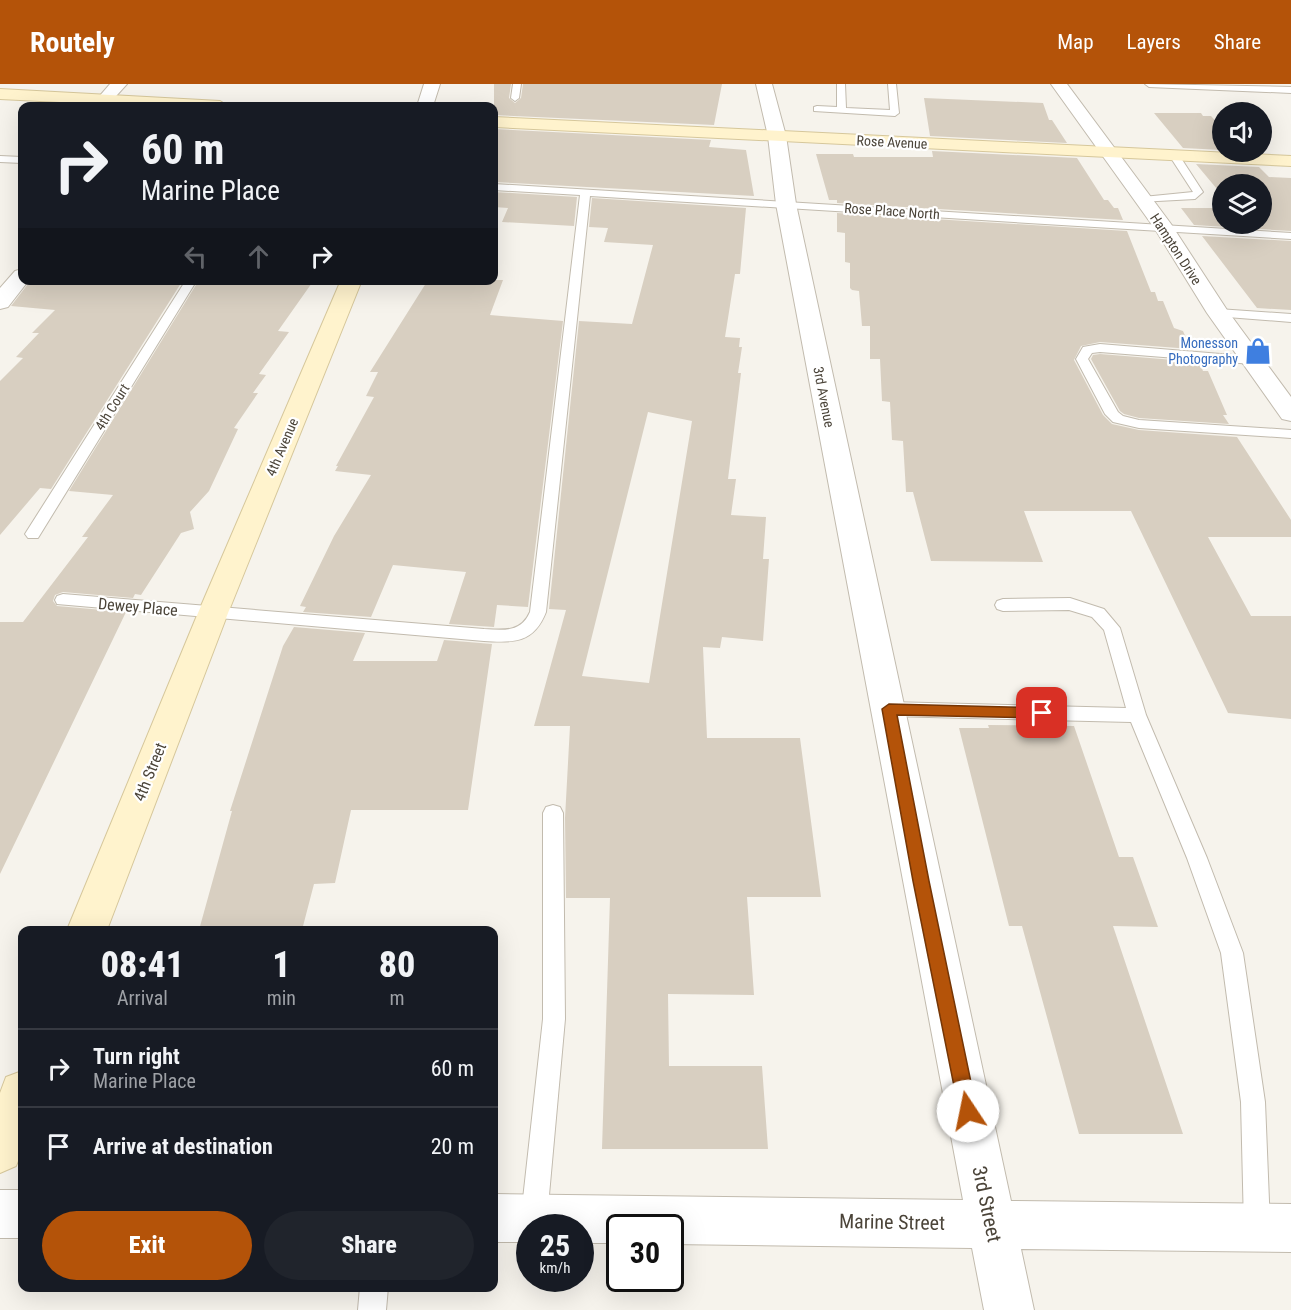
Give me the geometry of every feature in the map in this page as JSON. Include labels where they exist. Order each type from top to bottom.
[{"type":"street","points":[[103,102],[119,84]]},
{"type":"street","points":[[426,102],[432,84]]},
{"type":"street","name":"3rd Avenue","points":[[764,84],[777,136],[786,204],[889,709]]},
{"type":"street","name":"Hampton Drive","points":[[1059,84],[1164,228],[1218,313],[1291,414]]},
{"type":"street","points":[[0,94],[91,102]]},
{"type":"street","name":"Rose Avenue","points":[[498,122],[1291,161]]},
{"type":"street","points":[[0,302],[18,280]]},
{"type":"street","name":"4th Avenue","points":[[213,613],[350,285]]},
{"type":"street","name":"4th Street","points":[[89,926],[213,613]]},
{"type":"street","name":"3rd Street","points":[[889,709],[923,892],[1009,1310]]},
{"type":"street","points":[[0,1150],[18,1103]]},
{"type":"street","points":[[0,1214],[18,1214]]},
{"type":"street","name":"Marine Street","points":[[514,1218],[1274,1227]]},
{"type":"lane","points":[[515,99],[517,84]]},
{"type":"lane","points":[[841,84],[842,110]]},
{"type":"lane","points":[[817,109],[895,113],[892,84]]},
{"type":"lane","points":[[1149,84],[1291,90]]},
{"type":"lane","points":[[1143,200],[1195,196],[1198,192],[1174,155]]},
{"type":"lane","points":[[0,159],[18,160]]},
{"type":"lane","name":"Rose Place North","points":[[498,188],[1291,236]]},
{"type":"lane","name":"Dewey Place","points":[[63,600],[501,636],[525,632],[534,624],[538,612],[585,193]]},
{"type":"lane","name":"4th Court","points":[[33,534],[189,285]]},
{"type":"lane","points":[[1218,313],[1291,318]]},
{"type":"lane","points":[[1252,360],[1100,348],[1087,350],[1082,359],[1112,414],[1118,419],[1138,424],[1291,434]]},
{"type":"lane","points":[[1003,605],[1070,604],[1098,613],[1112,628],[1137,715],[1197,858],[1232,953],[1253,1102],[1274,1227]]},
{"type":"lane","points":[[889,709],[1137,715]]},
{"type":"lane","points":[[514,1218],[554,1019],[553,813]]},
{"type":"lane","points":[[372,1310],[374,1292]]},
{"type":"building","points":[[494,84],[511,84],[509,98],[515,103],[521,98],[523,84],[722,84],[714,125],[498,115],[498,102],[494,102]]},
{"type":"building","points":[[924,98],[1043,103],[1049,120],[1052,120],[1067,143],[930,136]]},
{"type":"building","points":[[1154,113],[1201,113],[1203,116],[1212,117],[1212,149],[1183,148]]},
{"type":"building","points":[[498,129],[711,140],[709,147],[746,150],[754,196],[498,182]]},
{"type":"building","points":[[932,151],[1077,158],[1104,200],[1108,200],[1114,208],[1118,208],[1123,220],[837,203],[837,200],[829,200],[816,154],[853,154],[854,157],[933,157]]},
{"type":"building","points":[[1196,164],[1259,167],[1266,174],[1212,174],[1212,183]]},
{"type":"building","points":[[1272,177],[1291,178],[1291,231],[1272,230]]},
{"type":"building","points":[[498,192],[577,197],[574,226],[502,222],[508,208],[498,207]]},
{"type":"building","points":[[592,198],[746,208],[740,274],[735,274],[725,337],[740,338],[739,347],[742,347],[728,479],[736,479],[731,515],[766,517],[763,559],[769,559],[763,641],[722,637],[720,648],[703,647],[707,738],[800,738],[821,897],[747,897],[754,995],[668,994],[669,1066],[762,1066],[768,1149],[602,1149],[610,898],[566,898],[565,818],[570,726],[534,726],[566,610],[549,609],[579,321],[632,324],[653,245],[604,242],[608,228],[589,227]],"holes":[[[648,412],[692,421],[649,683],[582,676]]]},
{"type":"building","points":[[1181,208],[1212,208],[1212,226],[1194,225]]},
{"type":"building","points":[[837,213],[1127,231],[1151,292],[1155,292],[1158,301],[1163,301],[1174,328],[1183,331],[1191,349],[1100,342],[1081,346],[1074,360],[1103,415],[1112,424],[1139,430],[1237,437],[1291,520],[1291,537],[1208,537],[1251,616],[1291,616],[1291,719],[1228,713],[1131,511],[1024,511],[1043,562],[931,561],[913,492],[906,492],[903,441],[892,440],[890,402],[882,401],[880,359],[870,359],[870,326],[862,326],[859,291],[850,288],[850,263],[845,262],[845,233],[837,232]]},
{"type":"building","points":[[1202,236],[1291,241],[1291,310],[1257,308]]},
{"type":"building","points":[[498,280],[503,280],[490,315],[563,321],[528,607],[497,605],[494,627],[449,624],[466,572],[393,565],[371,617],[303,612],[306,607],[300,606],[334,536],[371,475],[335,471],[374,397],[366,396],[378,372],[370,372],[425,285],[498,285]]},
{"type":"building","points":[[27,285],[180,285],[51,489],[40,488],[0,535],[0,381],[23,358],[16,357],[39,333],[32,333],[55,310],[11,306]]},
{"type":"building","points":[[196,285],[310,285],[278,331],[289,332],[259,374],[266,375],[253,393],[258,393],[234,428],[238,429],[209,491],[190,512],[194,529],[181,533],[141,595],[135,594],[133,598],[63,592],[55,595],[53,601],[57,606],[126,612],[0,874],[0,622],[23,622],[88,537],[82,537],[113,495],[69,491]]},
{"type":"building","points":[[1093,355],[1199,362],[1203,371],[1208,371],[1227,415],[1223,415],[1229,424],[1139,418],[1124,414],[1120,411],[1091,359]]},
{"type":"building","points":[[294,627],[365,633],[353,661],[437,661],[444,640],[492,644],[468,810],[351,810],[335,883],[314,884],[303,926],[200,926],[232,811],[230,811],[283,646]]},
{"type":"building","points":[[988,725],[1074,726],[1119,857],[1133,857],[1158,927],[1113,926],[1183,1134],[1079,1134],[1022,926],[1009,926],[959,728],[989,728]]},
{"type":"place","name":"Monesson Photography","points":[[1258,351]]},
{"type":"route","points":[[968,1111],[889,709],[1042,713]]}]
